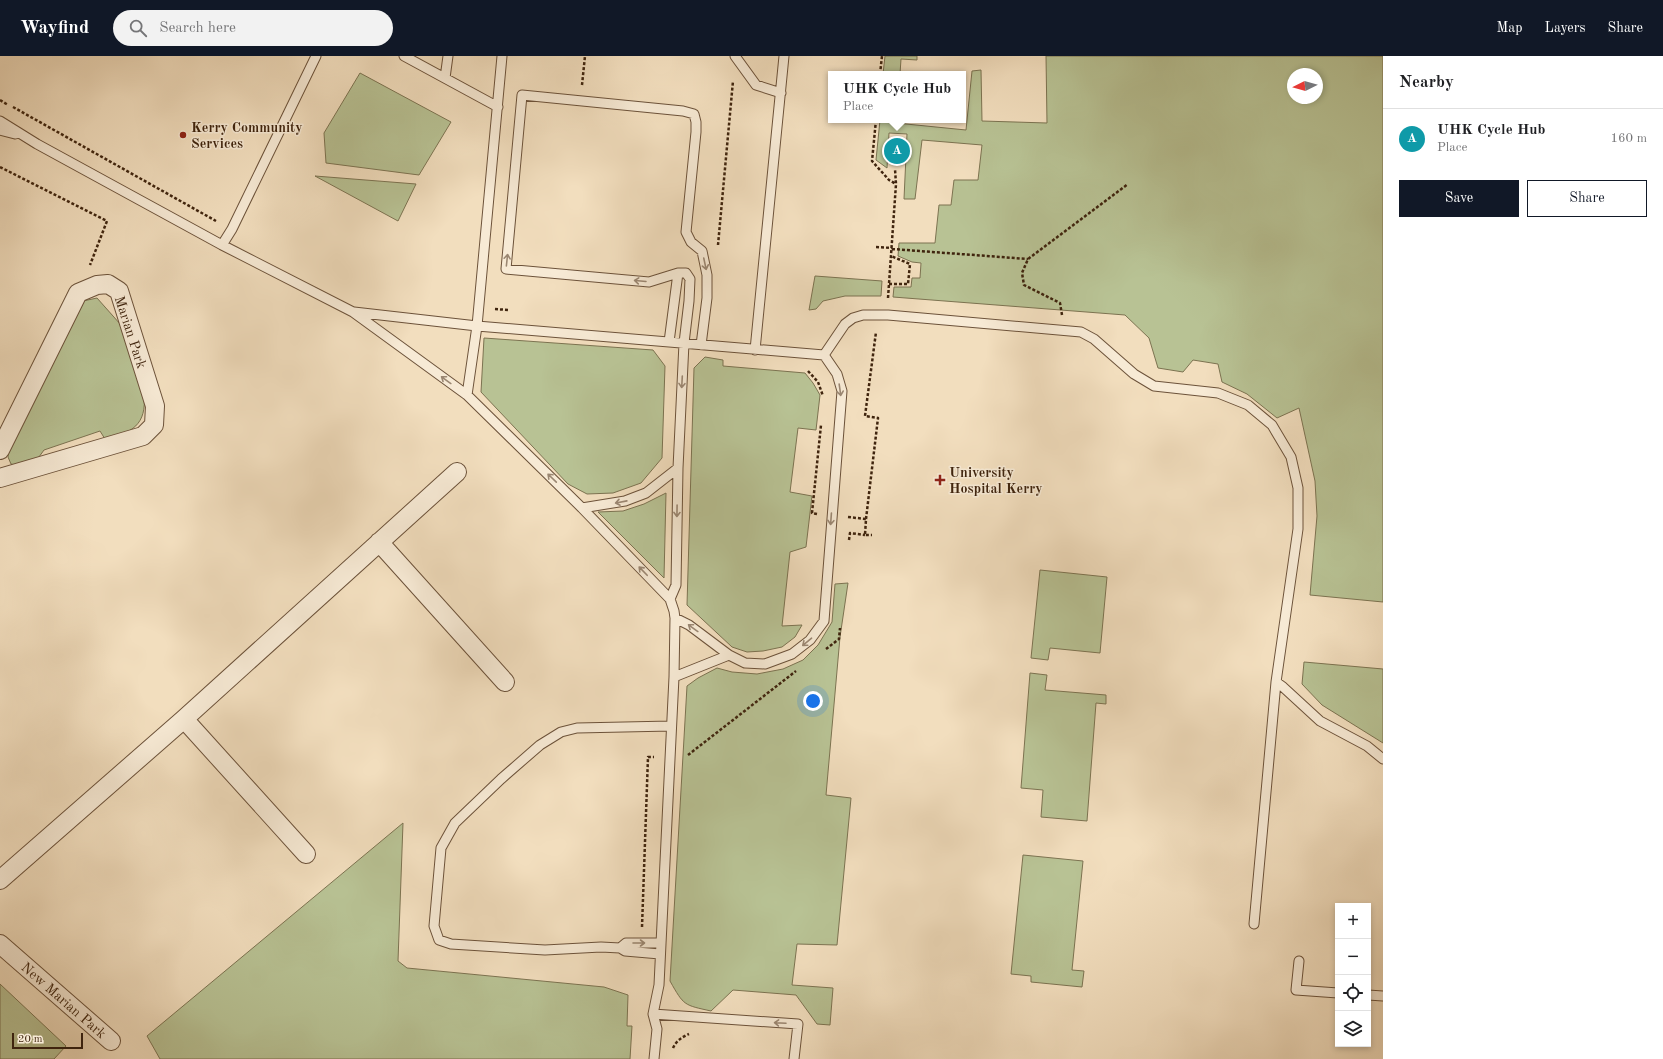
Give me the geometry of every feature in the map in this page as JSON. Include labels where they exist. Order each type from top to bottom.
[{"type":"street","name":"Marian Park","points":[[0,478],[143,436],[154,425],[155,406],[119,291],[108,284],[97,285],[78,293]]},
{"type":"street","points":[[0,450],[78,293]]},
{"type":"street","points":[[0,880],[184,719],[457,472]]},
{"type":"street","points":[[379,542],[505,682]]},
{"type":"street","points":[[184,719],[306,854]]},
{"type":"street","name":"New Marian Park","points":[[0,944],[111,1041]]},
{"type":"lane","points":[[222,245],[232,229],[316,56]]},
{"type":"lane","points":[[404,56],[498,107]]},
{"type":"lane","points":[[445,78],[448,56]]},
{"type":"lane","points":[[466,395],[479,308],[502,56]]},
{"type":"lane","points":[[735,56],[756,85],[781,93]]},
{"type":"lane","points":[[755,350],[784,56]]},
{"type":"lane","points":[[670,599],[676,585],[678,468],[684,343],[690,279],[686,273],[678,273],[649,282],[506,269],[522,95],[683,111],[694,114],[696,132],[686,232],[691,242],[702,251],[707,275],[707,298],[701,345]]},
{"type":"lane","points":[[0,121],[23,136],[222,245],[353,312],[466,395],[582,508],[670,599],[675,618],[674,677],[670,726],[659,985],[653,1014],[657,1029],[654,1059]]},
{"type":"lane","points":[[0,130],[23,136]]},
{"type":"lane","points":[[669,342],[678,273]]},
{"type":"lane","points":[[353,312],[477,326],[824,355]]},
{"type":"lane","points":[[824,355],[845,324],[863,315],[888,315],[1081,332],[1094,339],[1134,374],[1154,386],[1218,393],[1248,405],[1272,425],[1291,457],[1298,488],[1298,529],[1276,682],[1254,924]]},
{"type":"lane","points":[[675,618],[689,625],[729,655],[745,663],[766,664],[792,654],[810,640],[824,621],[842,391],[837,374],[824,355]]},
{"type":"lane","points":[[582,508],[625,502],[646,493],[678,468]]},
{"type":"lane","points":[[674,677],[729,655]]},
{"type":"lane","points":[[1276,682],[1284,687],[1320,721],[1367,746],[1383,759]]},
{"type":"lane","points":[[660,954],[625,951],[620,948],[601,947],[545,950],[451,944],[439,940],[434,926],[441,848],[455,823],[501,779],[540,746],[561,732],[577,728],[670,726]]},
{"type":"lane","points":[[620,948],[626,943],[660,943]]},
{"type":"lane","points":[[1299,961],[1296,990],[1335,993]]},
{"type":"lane","points":[[1371,995],[1383,996]]},
{"type":"lane","points":[[653,1014],[798,1024],[794,1059]]},
{"type":"path","points":[[581,101],[585,56]]},
{"type":"path","points":[[880,71],[882,56]]},
{"type":"path","points":[[718,246],[734,75]]},
{"type":"path","points":[[0,100],[232,229]]},
{"type":"path","points":[[876,123],[872,161],[889,180],[896,184]]},
{"type":"path","points":[[0,167],[107,221],[78,293]]},
{"type":"path","points":[[888,305],[896,184],[895,169]]},
{"type":"path","points":[[1062,319],[1060,303],[1024,285],[1022,274],[1028,259],[1128,184]]},
{"type":"path","points":[[876,247],[1028,259]]},
{"type":"path","points":[[889,284],[908,284],[910,264],[891,256]]},
{"type":"path","points":[[479,308],[515,311]]},
{"type":"path","points":[[872,535],[865,535],[878,418],[865,416],[876,327]]},
{"type":"path","points":[[801,370],[808,370],[818,382],[823,396],[823,402]]},
{"type":"path","points":[[821,424],[812,513],[824,514]]},
{"type":"path","points":[[843,516],[866,519]]},
{"type":"path","points":[[642,930],[648,757],[660,758]]},
{"type":"path","points":[[671,1052],[675,1043],[682,1037],[697,1033]]},
{"type":"green space","points":[[885,56],[917,56],[917,60],[901,59],[900,71],[883,71]]},
{"type":"green space","points":[[1046,56],[1383,56],[1383,602],[1310,595],[1317,516],[1315,481],[1299,408],[1277,418],[1247,394],[1222,382],[1218,364],[1193,360],[1183,372],[1158,368],[1149,338],[1125,315],[893,297],[894,287],[911,287],[912,278],[920,278],[921,263],[912,262],[898,256],[899,243],[935,243],[939,205],[951,205],[954,180],[978,180],[982,145],[922,140],[915,199],[904,199],[907,134],[889,133],[887,168],[876,160],[880,123],[896,123],[966,130],[972,71],[981,70],[982,121],[1047,123]]},
{"type":"green space","points":[[360,73],[451,122],[419,175],[326,163],[324,133]]},
{"type":"green space","points":[[315,176],[416,184],[398,221]]},
{"type":"green space","points":[[815,276],[882,281],[881,296],[845,296],[823,301],[816,309],[809,310]]},
{"type":"green space","points":[[97,298],[121,325],[144,394],[143,413],[140,420],[136,426],[115,437],[105,439],[100,431],[44,450],[36,461],[19,466],[11,464],[8,457],[9,448],[83,301]]},
{"type":"green space","points":[[484,338],[653,350],[665,366],[662,458],[641,483],[613,493],[587,494],[568,484],[481,392]]},
{"type":"green space","points":[[705,357],[723,360],[723,366],[805,373],[820,395],[816,430],[798,428],[790,492],[812,496],[806,547],[790,552],[782,626],[802,625],[795,637],[782,647],[763,651],[747,652],[732,647],[687,605],[694,368]]},
{"type":"green space","points":[[666,493],[664,578],[598,512],[623,511],[644,504]]},
{"type":"green space","points":[[1040,570],[1107,577],[1100,653],[1050,648],[1048,660],[1031,658]]},
{"type":"green space","points":[[848,583],[840,637],[826,795],[851,798],[837,945],[797,944],[792,985],[833,988],[830,1025],[817,1024],[796,995],[733,990],[711,1011],[695,1007],[682,1000],[670,981],[687,686],[698,678],[717,668],[732,672],[757,674],[783,669],[803,660],[818,645],[832,622],[835,584]]},
{"type":"green space","points":[[1304,662],[1383,669],[1383,743],[1322,705],[1302,684]]},
{"type":"green space","points":[[1030,673],[1047,675],[1045,690],[1106,695],[1106,704],[1096,703],[1087,821],[1041,817],[1043,790],[1021,788]]},
{"type":"green space","points":[[403,823],[398,961],[407,968],[604,987],[628,995],[627,1026],[632,1026],[630,1059],[160,1059],[147,1036]]},
{"type":"green space","points":[[1023,855],[1083,861],[1072,970],[1084,971],[1082,987],[1031,982],[1031,976],[1011,974]]},
{"type":"green space","points":[[0,984],[66,1046],[54,1059],[0,1059]]},
{"type":"place","name":"Kerry Community Services","points":[[183,135]]},
{"type":"place","name":"UHK Cycle Hub","points":[[897,151]]},
{"type":"place","name":"University Hospital Kerry","points":[[940,480]]}]
